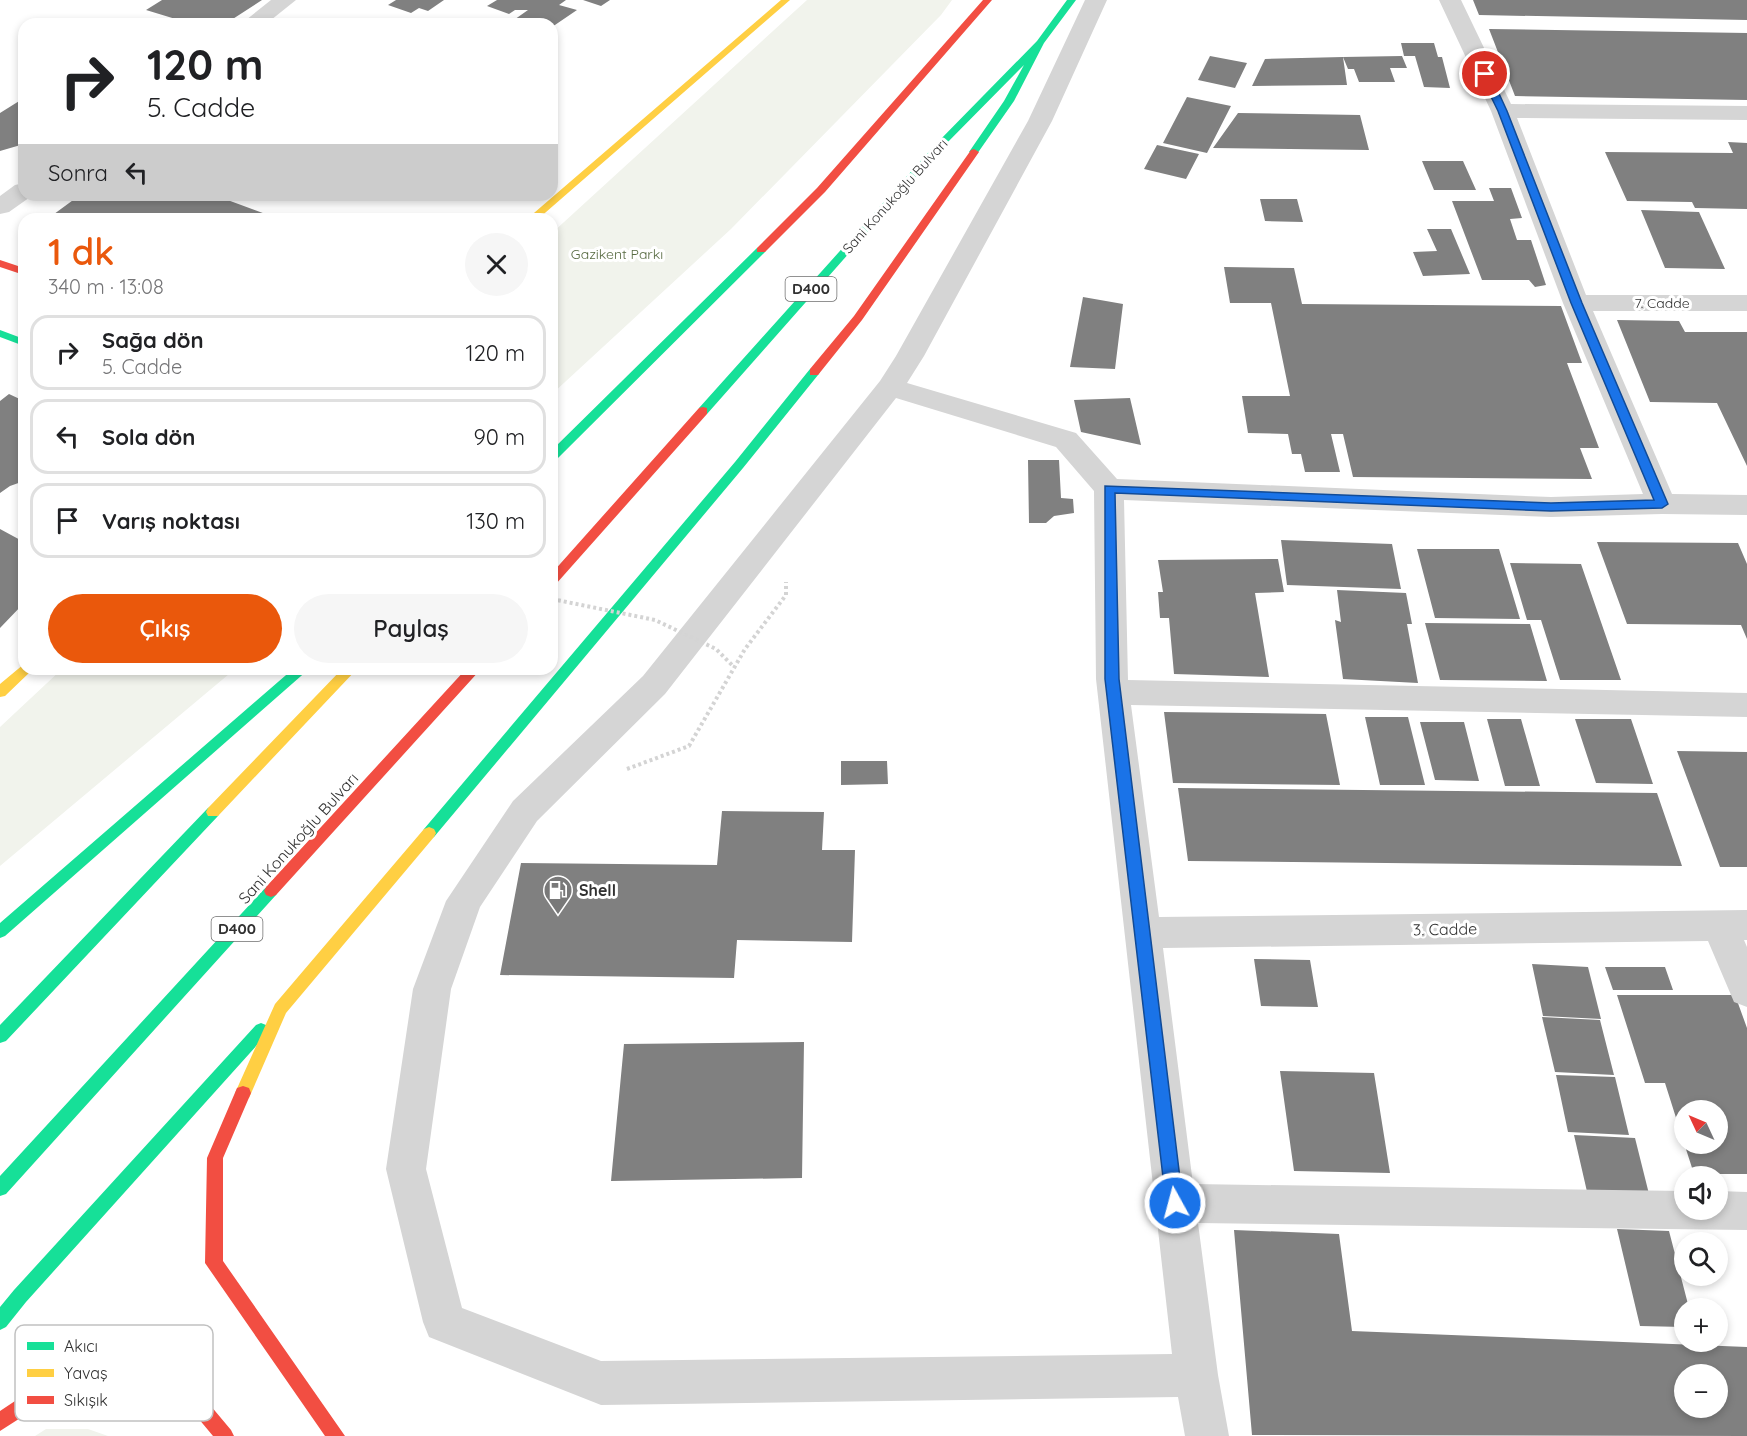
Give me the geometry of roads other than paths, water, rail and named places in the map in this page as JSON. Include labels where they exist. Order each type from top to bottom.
[{"type":"main road","points":[[558,197],[786,0]]},
{"type":"main road","points":[[558,451],[821,190],[988,0]]},
{"type":"main road","name":"Sani Konukoğlu Bulvarı","points":[[558,574],[938,147],[1040,42],[1072,0]]},
{"type":"main road","points":[[0,1321],[280,1009],[731,474],[858,318],[1009,101],[1040,42]]},
{"type":"main road","points":[[539,213],[553,201]]},
{"type":"main road","points":[[0,263],[18,270]]},
{"type":"main road","points":[[0,333],[18,341]]},
{"type":"main road","points":[[558,446],[585,422]]},
{"type":"main road","points":[[0,692],[18,675]]},
{"type":"main road","points":[[0,934],[23,910],[295,675]]},
{"type":"main road","points":[[0,1036],[344,675]]},
{"type":"main road","name":"Sani Konukoğlu Bulvarı","points":[[0,1188],[469,675]]},
{"type":"main road","points":[[280,1009],[215,1158],[214,1263],[336,1436]]},
{"type":"main road","points":[[0,1422],[15,1411]]},
{"type":"main road","points":[[212,1421],[225,1436]]},
{"type":"street","points":[[260,18],[285,0]]},
{"type":"street","points":[[1096,0],[1040,121],[910,356],[890,387],[654,685],[525,811],[464,902],[432,989],[406,1169],[444,1322],[601,1383],[1196,1375]]},
{"type":"street","points":[[1450,0],[1503,111],[1576,303],[1662,504]]},
{"type":"street","points":[[1503,111],[1747,113]]},
{"type":"street","points":[[0,207],[18,194]]},
{"type":"street","name":"7. Cadde","points":[[1576,303],[1747,303]]},
{"type":"street","points":[[890,387],[1066,440],[1109,489],[1114,692],[1196,1375],[1207,1436]]},
{"type":"street","points":[[1109,489],[1551,507],[1662,504],[1747,505]]},
{"type":"street","points":[[1114,692],[1747,705]]},
{"type":"street","points":[[1734,925],[1747,991]]},
{"type":"street","name":"3. Cadde","points":[[1144,933],[1734,925]]},
{"type":"street","points":[[1175,1203],[1747,1211]]},
{"type":"place","name":"Shell","points":[[558,916]]},
{"type":"park label","name":"Gazikent Parkı","points":[[617,254]]}]
